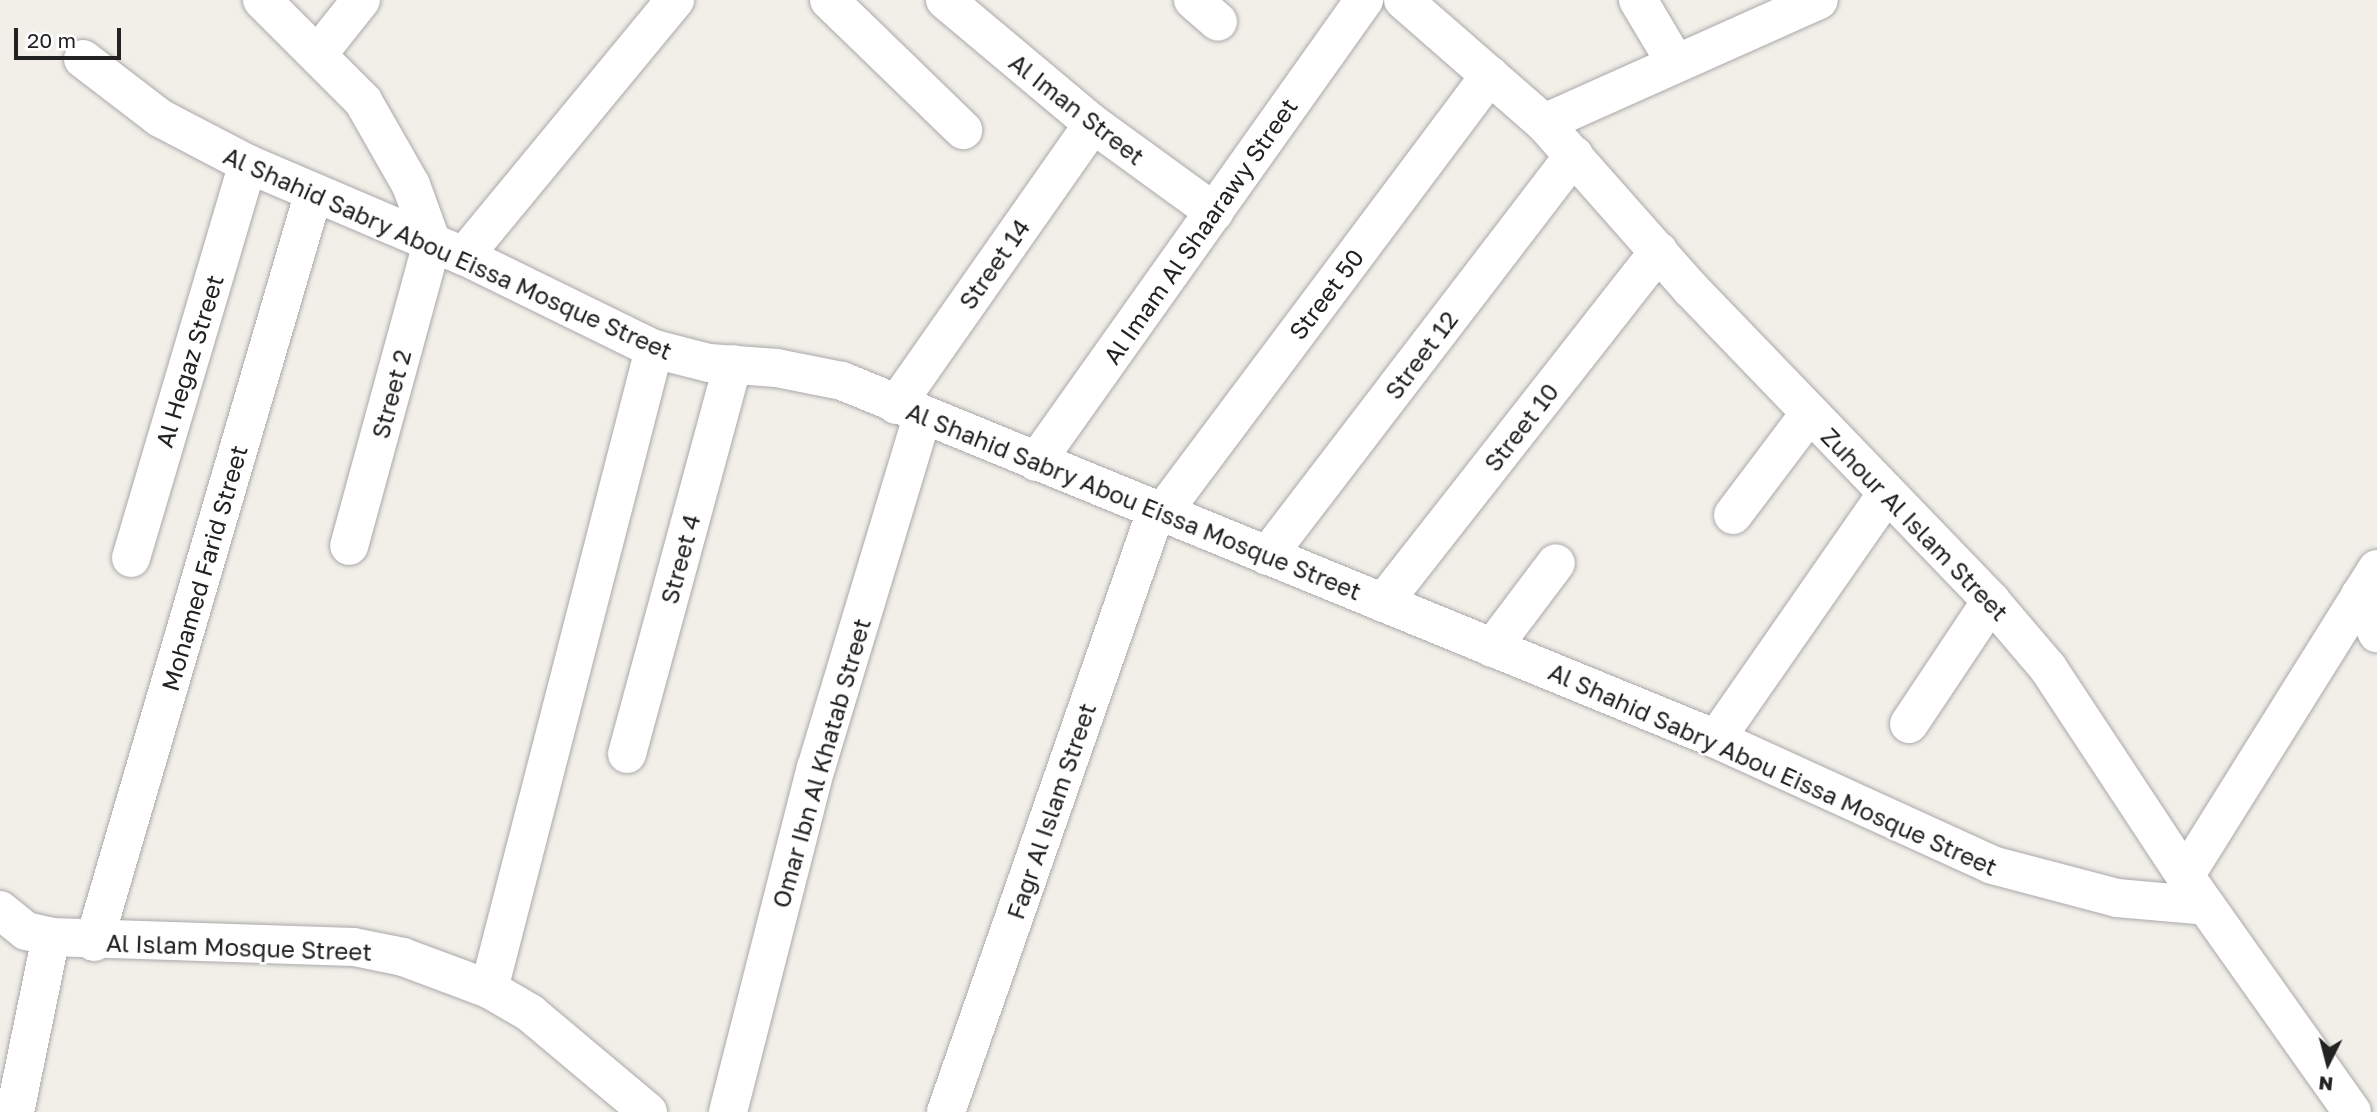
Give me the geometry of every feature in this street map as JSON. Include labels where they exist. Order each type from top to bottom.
[{"type":"street","points":[[262,0],[363,101],[448,250],[675,0]]},
{"type":"street","points":[[318,54],[361,0]]},
{"type":"street","points":[[829,0],[963,130]]},
{"type":"street","name":"Al Iman Street","points":[[945,0],[1093,124],[1214,212]]},
{"type":"street","name":"Al Imam Al Shaarawy Street","points":[[1036,462],[1364,0]]},
{"type":"street","name":"Zuhour Al Islam Street","points":[[1403,0],[1544,123],[1809,414],[1991,601],[2048,668],[2195,891],[2352,1112]]},
{"type":"street","points":[[1638,0],[1676,64]]},
{"type":"street","points":[[1544,123],[1819,0]]},
{"type":"street","name":"Al Shahid Sabry Abou Eissa Mosque Street","points":[[83,59],[160,118],[248,164],[313,195],[448,250],[654,349],[690,360],[817,375],[909,410],[1716,738],[1992,865],[2117,898],[2195,891]]},
{"type":"street","name":"Street 50","points":[[1159,512],[1490,75]]},
{"type":"street","name":"Street 14","points":[[909,410],[1093,124]]},
{"type":"street","name":"Street 12","points":[[1267,556],[1574,155]]},
{"type":"street","name":"Al Hegaz Street","points":[[131,558],[248,164]]},
{"type":"street","name":"Mohamed Farid Street","points":[[94,942],[313,195]]},
{"type":"street","name":"Street 2","points":[[349,546],[448,250]]},
{"type":"street","name":"Street 10","points":[[1382,603],[1659,251]]},
{"type":"street","points":[[489,989],[654,349]]},
{"type":"street","name":"Street 4","points":[[627,754],[733,364]]},
{"type":"street","name":"Omar Ibn Al Khatab Street","points":[[728,1112],[909,410]]},
{"type":"street","points":[[1733,515],[1809,414]]},
{"type":"street","points":[[1716,738],[1886,494]]},
{"type":"street","name":"Fagr Al Islam Street","points":[[946,1112],[1159,512]]},
{"type":"street","points":[[1492,648],[1556,564]]},
{"type":"street","points":[[2369,582],[2377,633]]},
{"type":"street","points":[[2195,891],[2369,582]]},
{"type":"street","points":[[1909,724],[1991,601]]},
{"type":"street","name":"Al Islam Mosque Street","points":[[0,910],[26,931],[51,937],[94,942],[354,947],[403,957],[489,989],[530,1013],[648,1112]]},
{"type":"street","points":[[15,1112],[51,937]]}]
